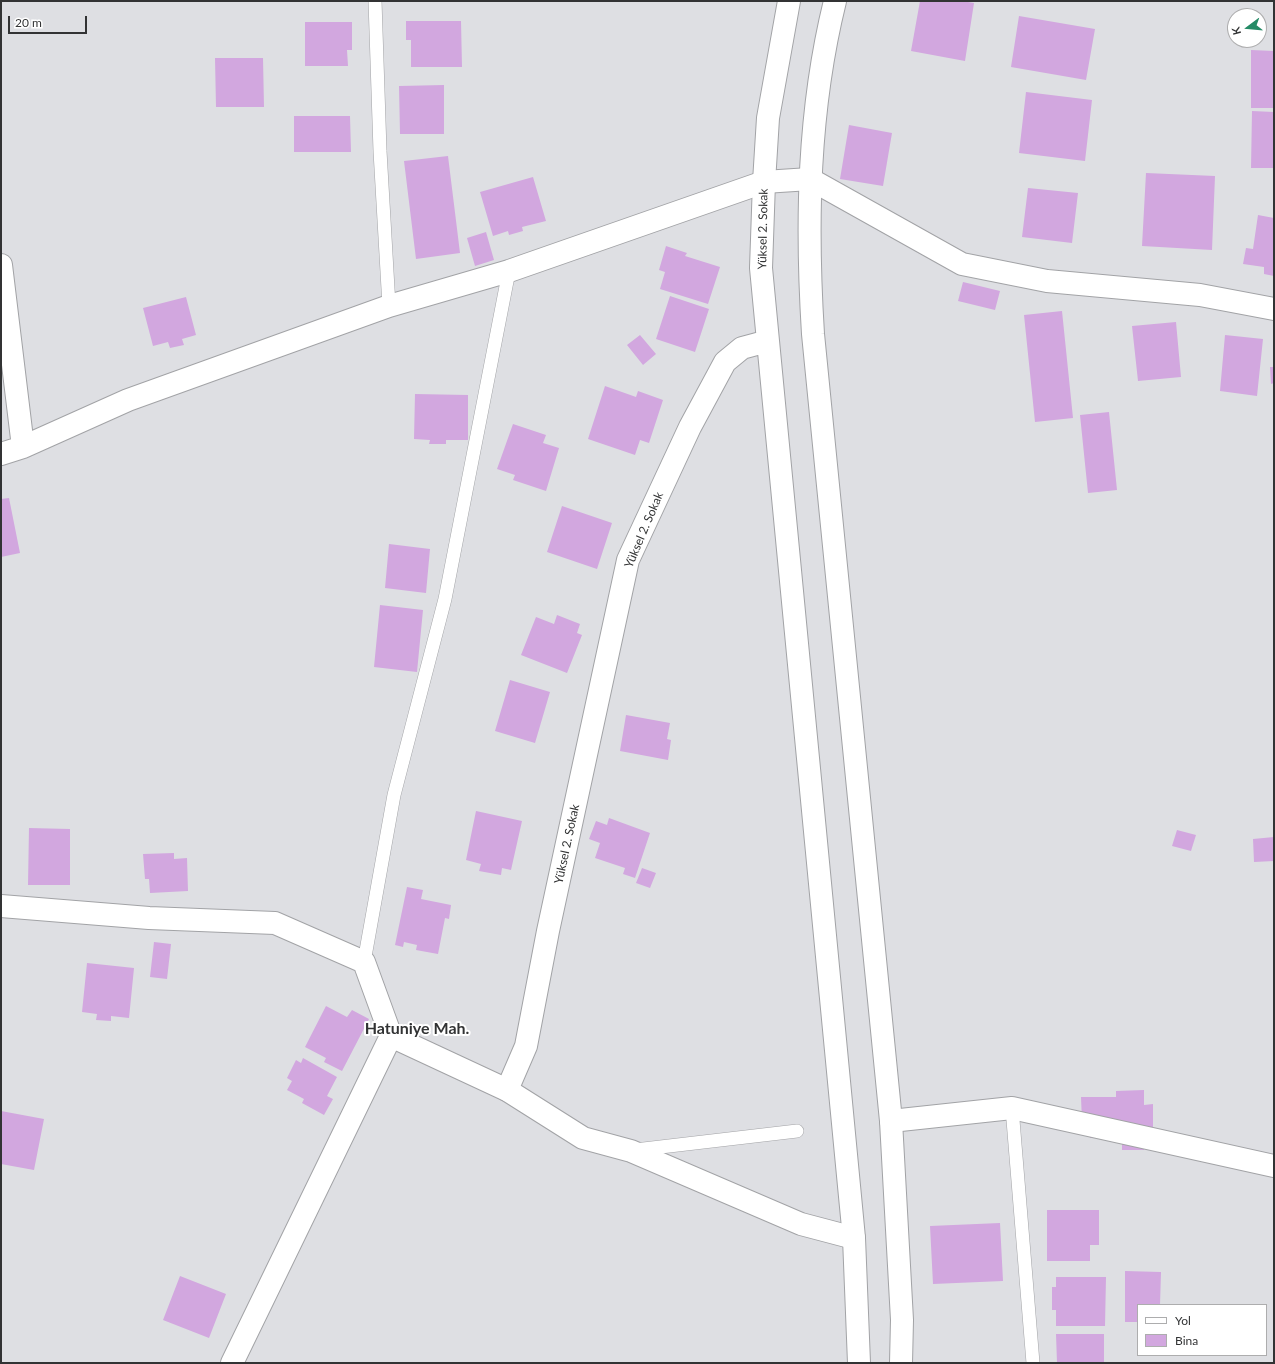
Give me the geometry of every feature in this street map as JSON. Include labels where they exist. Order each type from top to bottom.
[{"type":"street","name":"Yüksel 2. Sokak","points":[[507,1090],[526,1046],[548,931],[628,560],[690,427],[725,362],[742,348],[768,341],[761,268],[768,118],[790,1]]},
{"type":"street","points":[[835,1],[826,35],[816,108],[810,179],[809,263],[813,334],[891,1121],[902,1320],[901,1363]]},
{"type":"street","points":[[1,454],[23,447],[128,400],[389,306],[509,271],[764,182],[810,179],[962,264],[1047,281],[1200,295],[1274,309]]},
{"type":"street","points":[[1,265],[23,447]]},
{"type":"street","points":[[768,341],[854,1238],[858,1363]]},
{"type":"street","points":[[1,906],[149,918],[275,923],[364,962],[391,1036],[507,1090],[584,1138],[631,1151],[801,1224],[854,1238]]},
{"type":"street","points":[[232,1363],[391,1036]]},
{"type":"street","points":[[891,1121],[1012,1108],[1274,1166]]},
{"type":"lane","points":[[375,1],[380,151],[389,306]]},
{"type":"lane","points":[[364,962],[394,795],[445,599],[509,271]]},
{"type":"lane","points":[[1012,1108],[1033,1363]]},
{"type":"lane","points":[[631,1151],[797,1131]]},
{"type":"building","points":[[920,1],[962,1],[974,3],[965,61],[911,51]]},
{"type":"building","points":[[1019,16],[1095,29],[1086,80],[1011,67]]},
{"type":"building","points":[[406,21],[461,21],[462,67],[411,67],[411,40],[406,40]]},
{"type":"building","points":[[305,22],[352,22],[352,50],[347,50],[348,66],[305,66]]},
{"type":"building","points":[[1251,50],[1274,51],[1274,108],[1251,108]]},
{"type":"building","points":[[215,58],[263,58],[264,107],[216,107]]},
{"type":"building","points":[[444,85],[444,134],[400,134],[399,86]]},
{"type":"building","points":[[1026,92],[1092,100],[1085,161],[1019,153]]},
{"type":"building","points":[[1252,111],[1274,112],[1274,168],[1251,168]]},
{"type":"building","points":[[294,116],[350,116],[351,152],[294,152]]},
{"type":"building","points":[[849,125],[892,133],[883,186],[840,179]]},
{"type":"building","points":[[448,156],[460,253],[416,259],[404,161]]},
{"type":"building","points":[[1146,173],[1215,176],[1212,250],[1142,246]]},
{"type":"building","points":[[533,177],[546,221],[522,227],[523,231],[509,235],[508,231],[493,236],[480,192]]},
{"type":"building","points":[[1028,188],[1078,193],[1072,243],[1022,237]]},
{"type":"building","points":[[1258,215],[1274,218],[1274,276],[1264,274],[1264,267],[1243,264],[1246,248],[1253,249]]},
{"type":"building","points":[[486,232],[494,260],[475,266],[467,238]]},
{"type":"building","points":[[666,246],[687,253],[685,256],[720,267],[708,304],[660,289],[665,272],[659,270]]},
{"type":"building","points":[[963,282],[1000,291],[995,310],[958,301]]},
{"type":"building","points":[[670,296],[709,309],[695,352],[656,339]]},
{"type":"building","points":[[186,297],[196,335],[182,339],[184,345],[170,348],[168,342],[153,346],[143,308]]},
{"type":"building","points":[[1062,311],[1073,418],[1035,422],[1024,315]]},
{"type":"building","points":[[1176,322],[1181,377],[1138,381],[1132,326]]},
{"type":"building","points":[[640,335],[656,354],[643,365],[627,345]]},
{"type":"building","points":[[1225,335],[1263,339],[1257,396],[1220,391]]},
{"type":"building","points":[[1270,367],[1274,367],[1274,383],[1271,384]]},
{"type":"building","points":[[605,386],[636,397],[638,391],[663,400],[649,443],[640,440],[635,455],[588,439]]},
{"type":"building","points":[[415,394],[468,395],[468,440],[446,440],[446,444],[429,444],[430,440],[414,439]]},
{"type":"building","points":[[1109,412],[1117,490],[1088,493],[1080,415]]},
{"type":"building","points":[[513,424],[546,435],[543,443],[559,448],[546,491],[513,480],[515,475],[497,469]]},
{"type":"building","points":[[9,498],[20,553],[1,557],[1,499]]},
{"type":"building","points":[[562,506],[612,523],[597,569],[547,552]]},
{"type":"building","points":[[389,544],[430,549],[426,593],[385,588]]},
{"type":"building","points":[[380,605],[423,610],[417,672],[374,667]]},
{"type":"building","points":[[557,615],[580,624],[577,633],[582,635],[567,673],[521,655],[536,617],[554,624]]},
{"type":"building","points":[[510,680],[550,692],[535,743],[495,731]]},
{"type":"building","points":[[626,715],[670,723],[667,739],[671,740],[668,760],[620,751]]},
{"type":"building","points":[[476,811],[522,821],[511,870],[502,868],[501,875],[479,871],[481,864],[466,860]]},
{"type":"building","points":[[609,818],[650,833],[635,878],[623,874],[625,868],[595,858],[600,843],[589,839],[596,821],[607,825]]},
{"type":"building","points":[[29,828],[70,829],[70,885],[28,885]]},
{"type":"building","points":[[1177,830],[1196,835],[1191,851],[1172,846]]},
{"type":"building","points":[[1274,837],[1274,861],[1254,862],[1253,839]]},
{"type":"building","points":[[174,853],[174,859],[187,858],[188,891],[150,893],[149,879],[145,879],[143,854]]},
{"type":"building","points":[[642,868],[656,873],[650,888],[636,883]]},
{"type":"building","points":[[407,887],[423,890],[421,899],[451,905],[449,919],[445,918],[438,954],[416,950],[417,945],[404,942],[403,947],[395,945]]},
{"type":"building","points":[[154,942],[171,944],[167,979],[150,977]]},
{"type":"building","points":[[87,963],[134,968],[129,1018],[111,1016],[111,1021],[96,1020],[97,1014],[82,1012]]},
{"type":"building","points":[[326,1006],[347,1017],[352,1010],[369,1019],[342,1071],[324,1062],[326,1058],[305,1047]]},
{"type":"building","points":[[303,1058],[337,1077],[327,1096],[333,1099],[324,1115],[302,1103],[304,1099],[287,1090],[292,1081],[287,1078],[296,1060],[301,1063]]},
{"type":"building","points":[[1144,1090],[1144,1105],[1153,1104],[1153,1137],[1144,1137],[1144,1150],[1122,1150],[1122,1137],[1090,1138],[1089,1122],[1082,1122],[1081,1097],[1116,1097],[1116,1091]]},
{"type":"building","points":[[1,1111],[44,1119],[34,1170],[1,1164]]},
{"type":"building","points":[[1047,1210],[1099,1210],[1099,1245],[1090,1245],[1090,1261],[1047,1261]]},
{"type":"building","points":[[1000,1223],[1003,1281],[933,1284],[930,1226]]},
{"type":"building","points":[[1125,1271],[1161,1272],[1160,1304],[1137,1304],[1137,1322],[1125,1322]]},
{"type":"building","points":[[180,1276],[226,1294],[209,1338],[163,1320]]},
{"type":"building","points":[[1056,1277],[1106,1277],[1105,1326],[1056,1326],[1056,1310],[1052,1310],[1052,1287],[1056,1287]]},
{"type":"building","points":[[1056,1334],[1104,1334],[1104,1363],[1057,1363]]},
{"type":"district","name":"Hatuniye Mah.","points":[[417,1029]]}]
